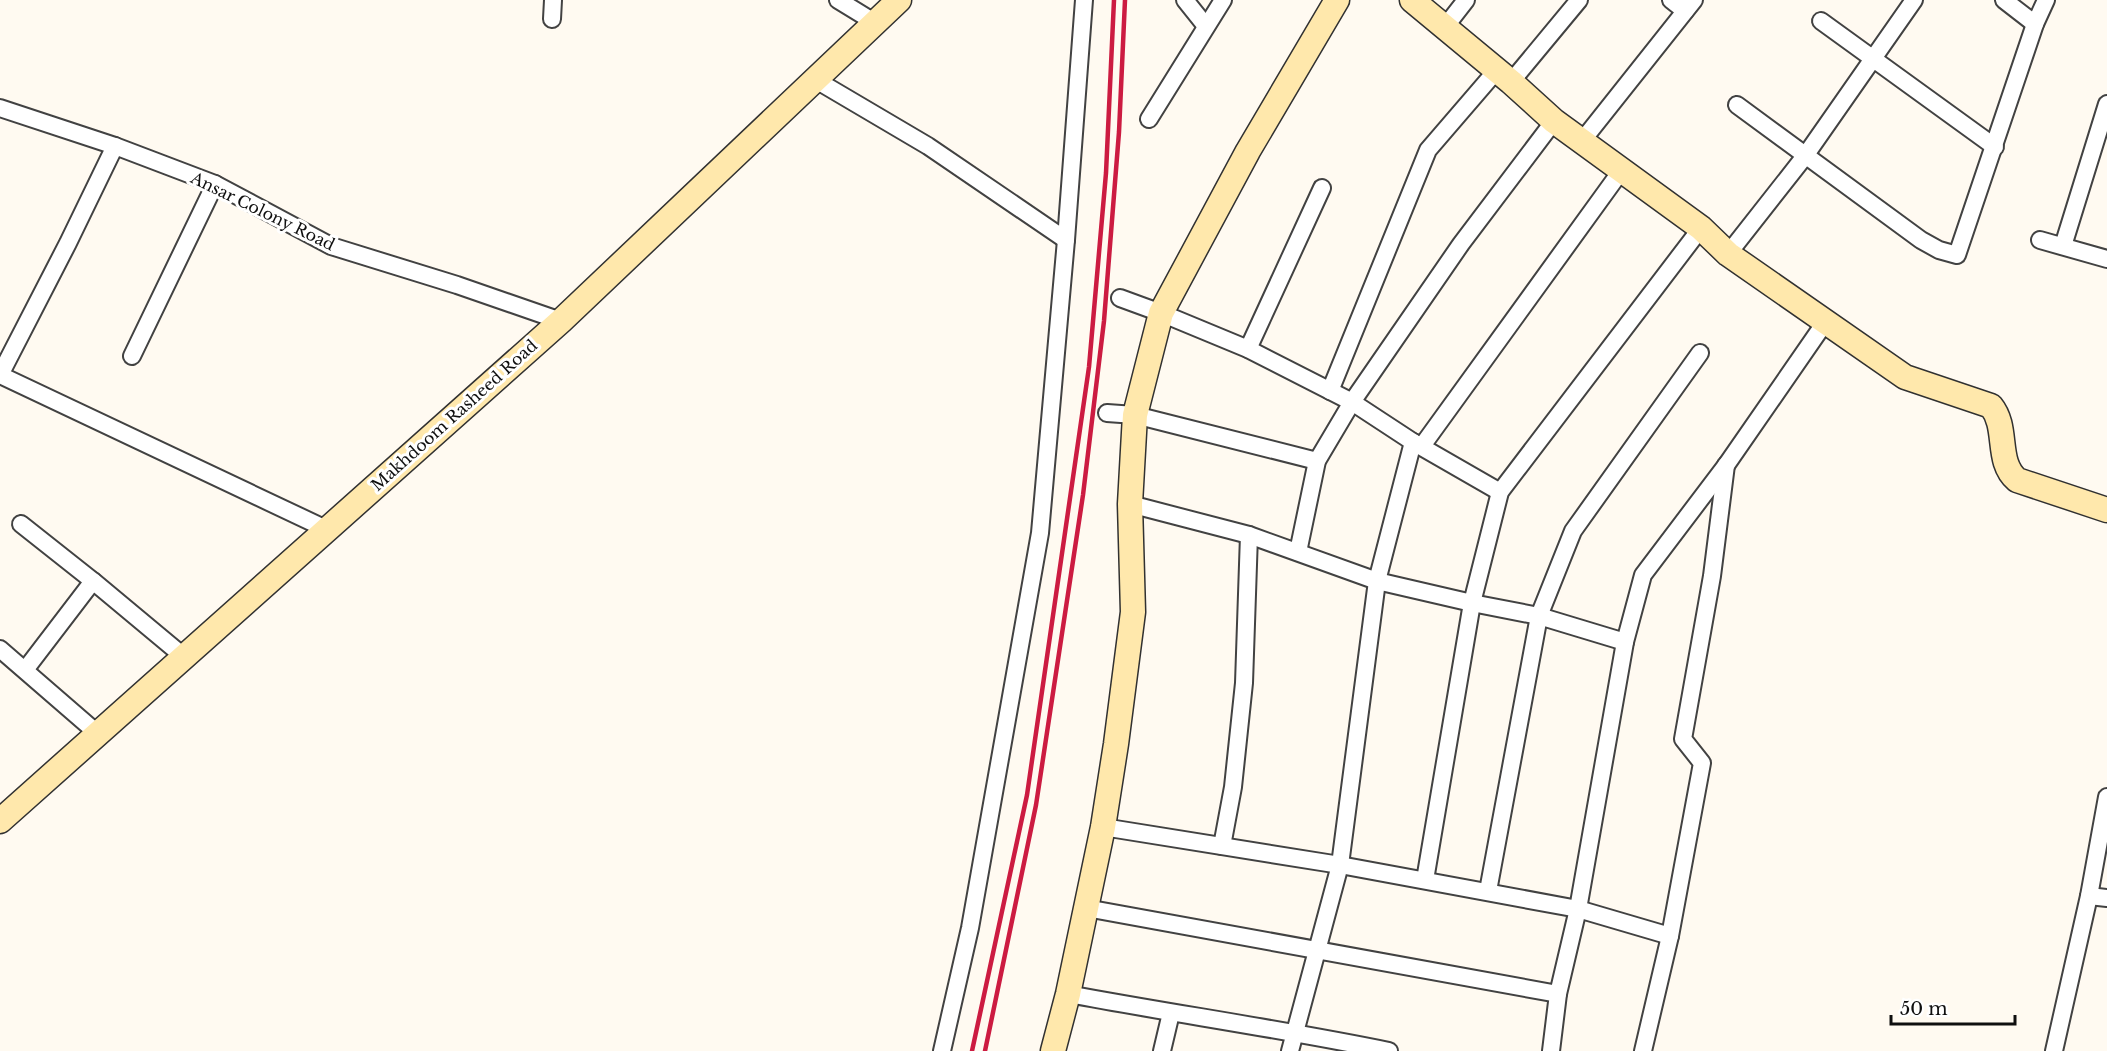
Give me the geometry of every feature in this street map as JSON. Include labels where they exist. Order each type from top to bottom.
[{"type":"street","points":[[552,19],[553,0]]},
{"type":"street","points":[[838,0],[874,22]]},
{"type":"street","name":"Makhdoom Rasheed Road","points":[[0,821],[561,321],[899,0]]},
{"type":"street","points":[[942,1051],[970,928],[1040,533],[1066,240],[1084,0]]},
{"type":"street","points":[[1185,0],[1205,25]]},
{"type":"street","points":[[1149,119],[1205,25],[1223,0]]},
{"type":"street","points":[[1053,1051],[1068,994],[1103,827],[1133,612],[1130,504],[1135,415],[1161,313],[1248,151],[1337,0]]},
{"type":"street","points":[[1412,0],[1504,76],[1554,121],[1701,228],[1728,254],[1905,377],[1991,406],[1998,414],[2009,472],[2017,480],[2107,510]]},
{"type":"street","points":[[1445,27],[1466,0]]},
{"type":"street","points":[[1330,391],[1428,150],[1579,0]]},
{"type":"street","points":[[1582,141],[1690,6],[1671,0]]},
{"type":"street","points":[[1728,254],[1805,156],[1914,0]]},
{"type":"street","points":[[2004,0],[2035,24]]},
{"type":"street","points":[[1737,105],[1921,240],[1939,250],[1957,255],[2035,24],[2046,0]]},
{"type":"street","points":[[1821,21],[1995,147]]},
{"type":"street","points":[[816,80],[928,146],[1066,240]]},
{"type":"street","points":[[2063,246],[2107,104]]},
{"type":"street","name":"Ansar Colony Road","points":[[0,108],[115,146],[215,184],[331,246],[457,285],[561,321]]},
{"type":"street","points":[[1298,552],[1317,461],[1352,402],[1461,244],[1554,121]]},
{"type":"street","points":[[115,146],[0,375],[326,529]]},
{"type":"street","points":[[1290,1051],[1340,865],[1377,581],[1417,444],[1621,171]]},
{"type":"street","points":[[132,356],[215,184]]},
{"type":"street","points":[[1248,349],[1322,188]]},
{"type":"street","points":[[1425,880],[1472,603],[1500,492],[1701,228]]},
{"type":"street","points":[[2040,240],[2107,259]]},
{"type":"street","points":[[1120,298],[1248,349],[1352,402],[1417,444],[1500,492]]},
{"type":"street","points":[[1551,1051],[1558,994],[1578,909],[1625,642],[1642,575],[1726,464],[1826,321]]},
{"type":"street","points":[[1488,891],[1539,616],[1573,531],[1700,353]]},
{"type":"street","points":[[1107,413],[1135,415],[1317,461]]},
{"type":"street","points":[[1643,1051],[1670,936],[1702,763],[1683,739],[1712,576],[1726,464]]},
{"type":"street","points":[[1130,504],[1249,535],[1377,581],[1539,616],[1625,642]]},
{"type":"street","points":[[21,524],[93,580],[183,656]]},
{"type":"street","points":[[1222,846],[1233,788],[1245,683],[1249,535]]},
{"type":"street","points":[[25,670],[93,580]]},
{"type":"street","points":[[0,649],[97,733]]},
{"type":"street","points":[[2054,1051],[2089,896],[2107,797]]},
{"type":"street","points":[[1103,827],[1488,891],[1578,909],[1670,936]]},
{"type":"street","points":[[2089,896],[2107,898]]},
{"type":"street","points":[[1086,908],[1558,994]]},
{"type":"street","points":[[1068,994],[1295,1032],[1389,1051]]},
{"type":"street","points":[[1162,1051],[1171,1013]]},
{"type":"railway","points":[[972,1051],[1027,795],[1089,367],[1106,173],[1114,0]]},
{"type":"railway","points":[[985,1051],[1036,805],[1083,495],[1104,321],[1119,132],[1125,0]]}]
